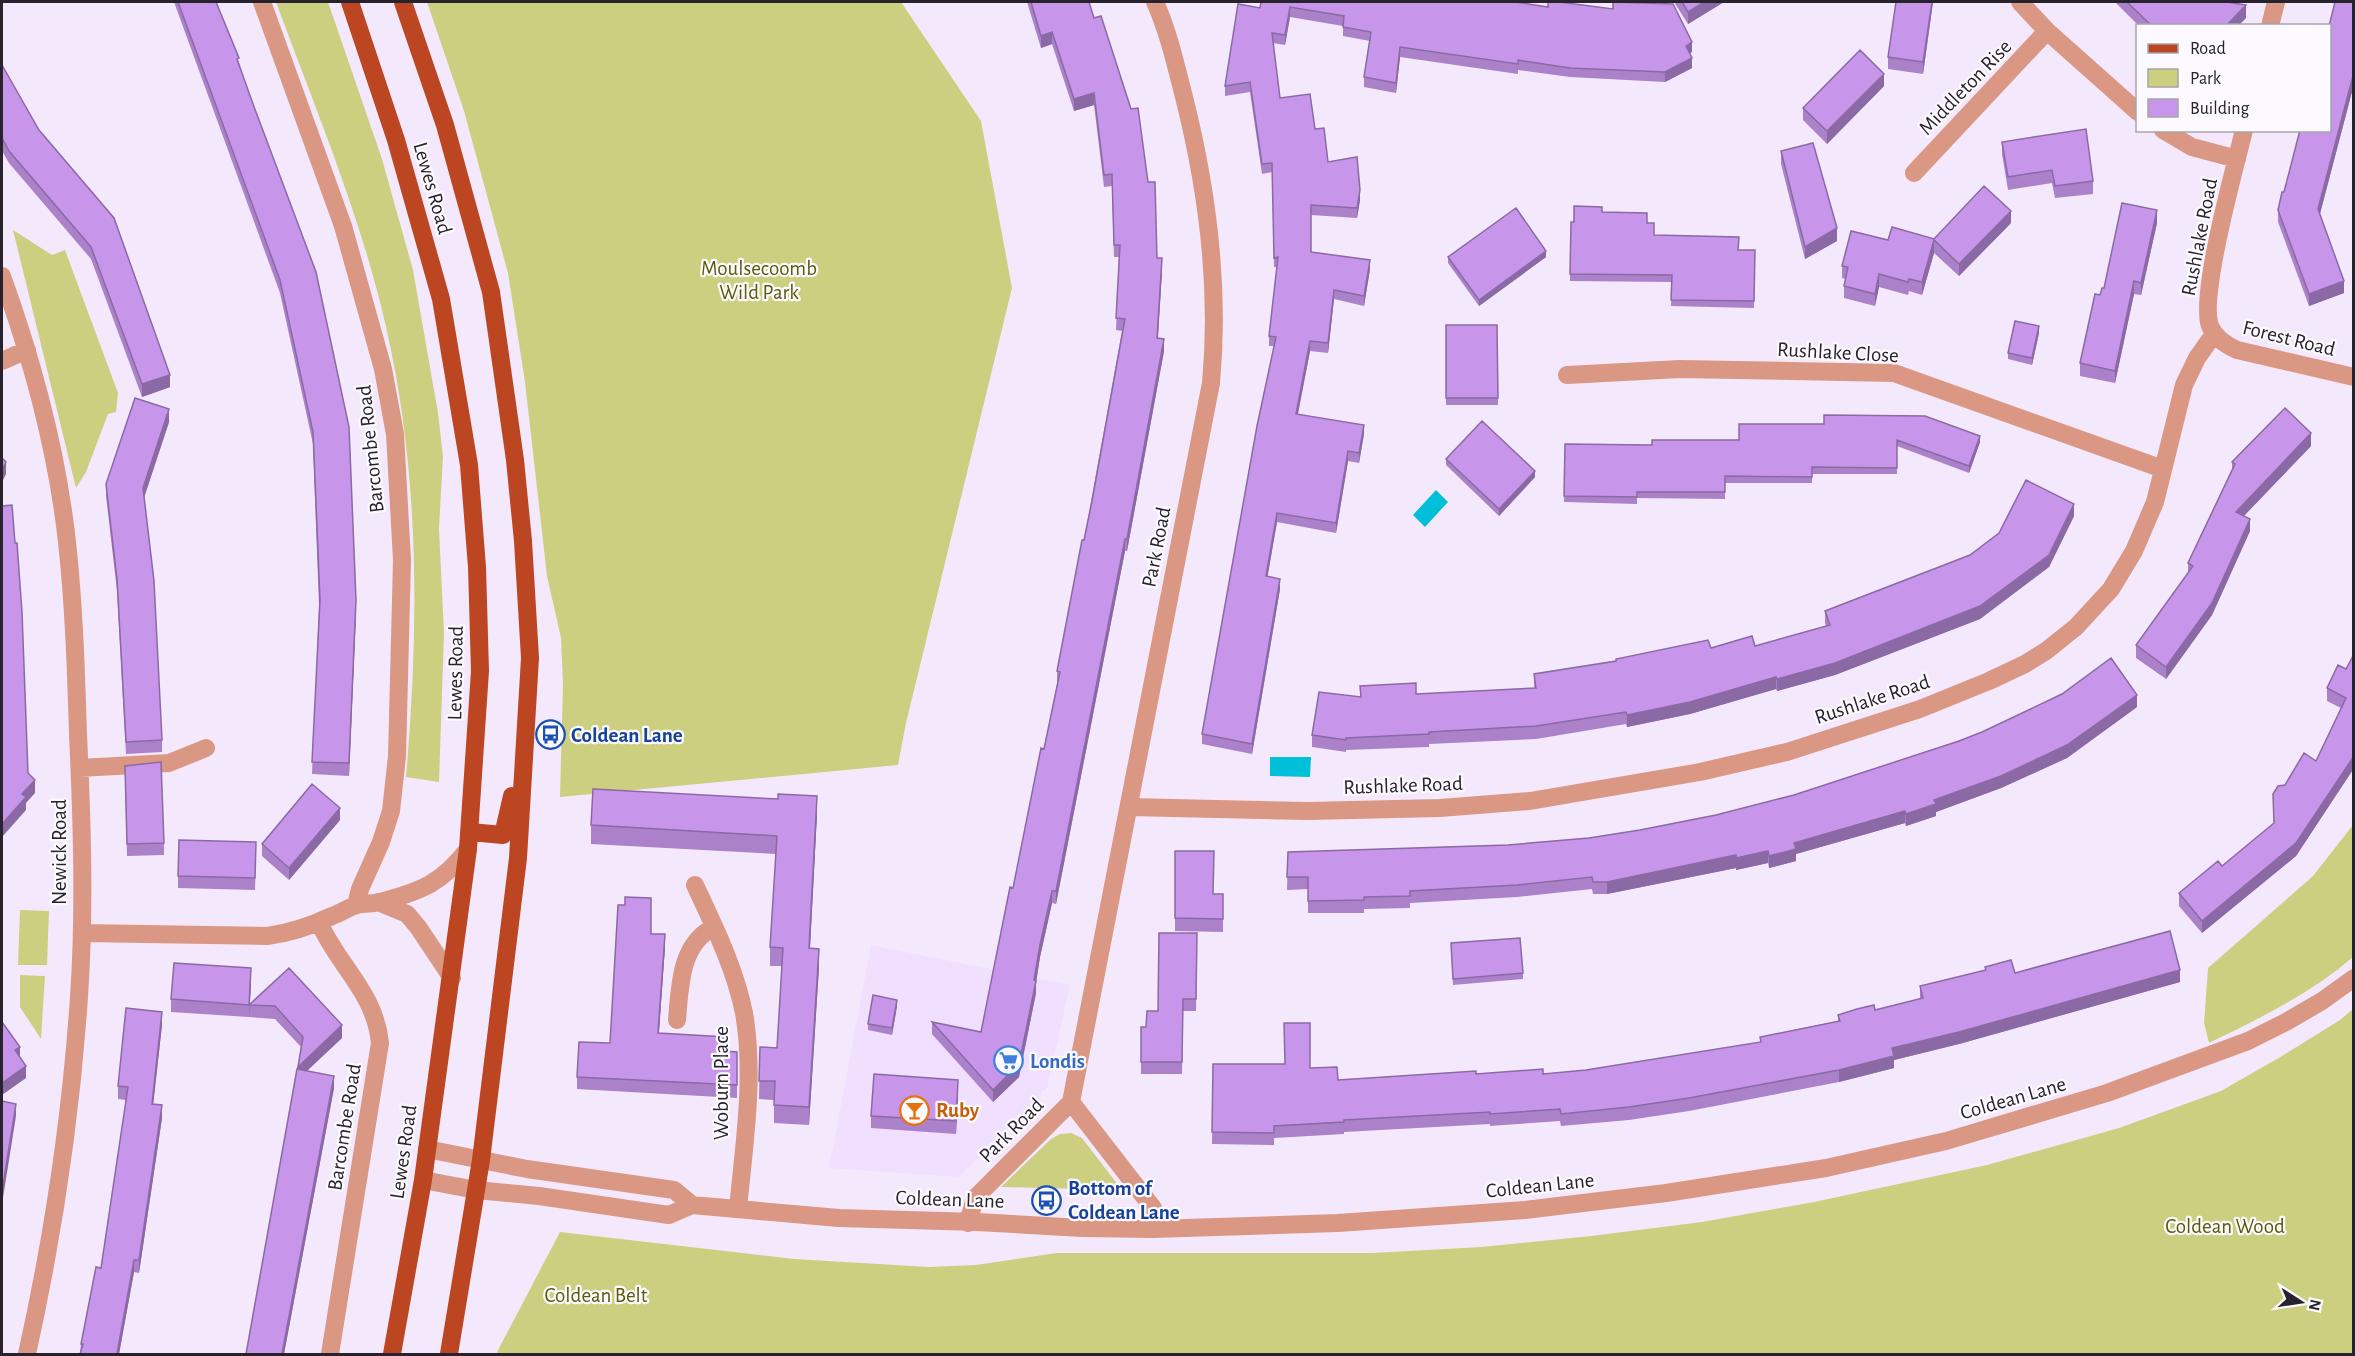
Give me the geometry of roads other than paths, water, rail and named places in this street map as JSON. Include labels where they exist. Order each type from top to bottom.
[{"type":"main road","name":"Lewes Road","points":[[350,2],[396,140],[441,299],[469,465],[477,567],[480,671],[469,841],[423,1180],[392,1354]]},
{"type":"main road","name":"Lewes Road","points":[[403,2],[445,125],[491,292],[515,460],[530,658],[518,858],[482,1160],[448,1354]]},
{"type":"main road","points":[[469,841],[504,833],[517,771],[530,658]]},
{"type":"street","name":"Barcombe Road","points":[[262,2],[343,226],[383,369],[394,434],[402,560],[397,765],[391,811],[381,842],[360,889],[356,905]]},
{"type":"street","name":"Park Road","points":[[968,1223],[975,1198],[1071,1102],[1209,394],[1215,341],[1208,224],[1197,146],[1167,31],[1155,2]]},
{"type":"street","points":[[2020,2],[2047,31],[2136,110]]},
{"type":"street","points":[[2270,24],[2276,2]]},
{"type":"street","name":"Middleton Rise","points":[[1914,173],[2047,31]]},
{"type":"street","points":[[2166,132],[2192,147],[2237,159]]},
{"type":"street","name":"Rushlake Road","points":[[1129,807],[1308,811],[1440,808],[1530,801],[1700,772],[1787,752],[1948,698],[2025,664],[2046,651],[2076,627],[2111,589],[2128,563],[2151,511],[2184,385],[2197,358],[2209,341],[2217,336],[2208,320],[2208,297],[2244,132]]},
{"type":"street","name":"Newick Road","points":[[2,276],[27,350],[55,462],[67,541],[74,624],[80,768],[82,933],[79,997],[64,1136],[27,1354]]},
{"type":"street","name":"Forest Road","points":[[2217,336],[2226,345],[2237,350],[2354,377]]},
{"type":"street","points":[[2,361],[27,350]]},
{"type":"street","name":"Rushlake Close","points":[[1568,375],[1680,369],[1894,373],[2163,469]]},
{"type":"street","points":[[80,768],[169,763],[206,748]]},
{"type":"street","points":[[82,933],[267,936],[286,934],[356,905],[378,902],[438,881],[453,869],[469,841]]},
{"type":"street","name":"Woburn Place","points":[[695,885],[736,984],[744,1013],[747,1048],[746,1117],[738,1209]]},
{"type":"street","points":[[378,902],[407,914],[452,978]]},
{"type":"street","name":"Barcombe Road","points":[[319,922],[326,937],[359,983],[372,1007],[379,1029],[380,1042],[330,1354]]},
{"type":"street","points":[[677,1020],[680,982],[684,965],[698,938],[714,927]]},
{"type":"street","name":"Coldean Lane","points":[[423,1180],[476,1190],[539,1196],[669,1215],[692,1205],[839,1218],[1082,1228],[1153,1229],[1338,1223],[1516,1211],[1666,1193],[1826,1168],[1946,1141],[2089,1099],[2216,1054],[2286,1022],[2354,978]]},
{"type":"street","name":"Park Road","points":[[1071,1102],[1153,1208],[1153,1229]]},
{"type":"street","name":"Coldean Lane","points":[[427,1149],[527,1169],[674,1190],[692,1205]]},
{"type":"water","points":[[1436,490],[1448,502],[1425,527],[1413,515]]},
{"type":"water","points":[[1270,757],[1311,757],[1310,777],[1270,776]]},
{"type":"place","name":"Coldean Lane","points":[[550,735]]},
{"type":"place","name":"Londis","points":[[1009,1061]]},
{"type":"place","name":"Ruby","points":[[915,1110]]},
{"type":"place","name":"Bottom of Coldean Lane","points":[[1047,1200]]},
{"type":"park label","name":"Moulsecoomb Wild Park","points":[[759,280]]},
{"type":"park label","name":"Coldean Wood","points":[[2225,1226]]},
{"type":"park label","name":"Coldean Belt","points":[[596,1295]]}]
